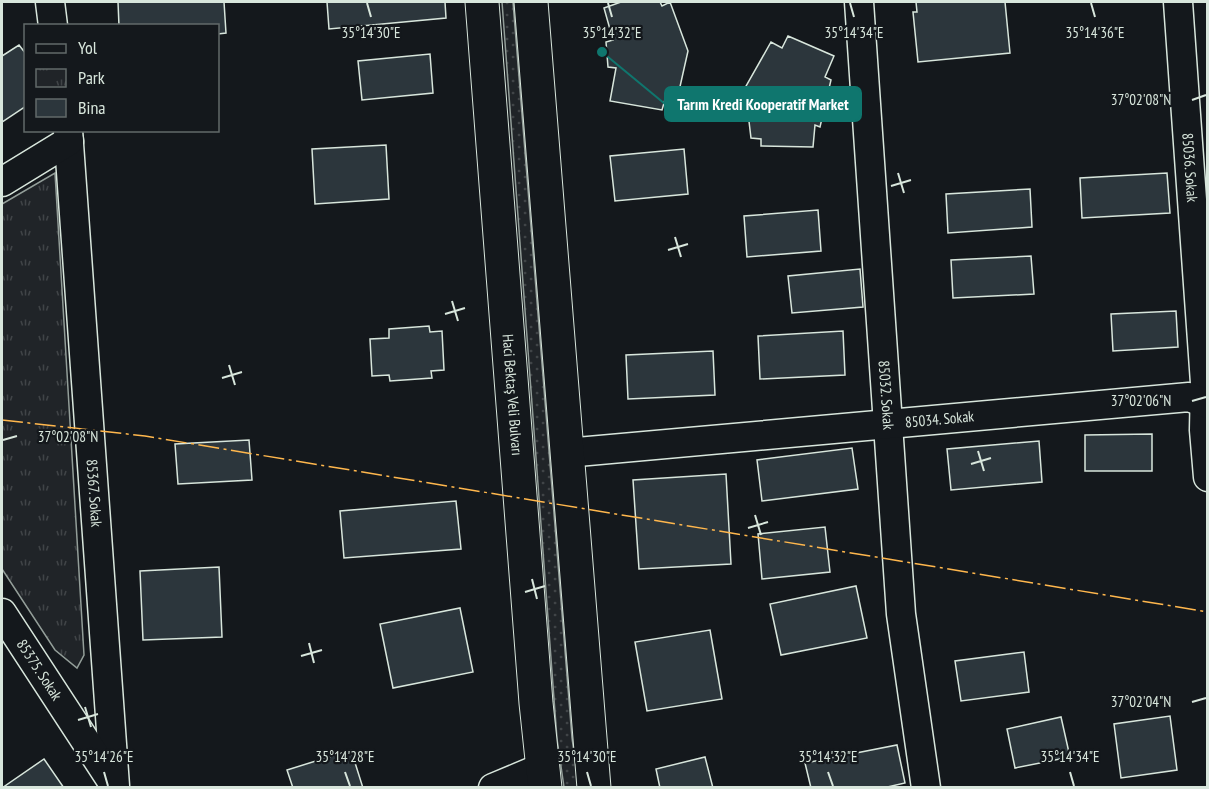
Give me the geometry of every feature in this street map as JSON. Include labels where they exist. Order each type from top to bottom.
[{"type":"main road","name":"Haci Bektaş Veli Bulvarı","points":[[482,2],[544,777]]},
{"type":"main road","points":[[531,2],[594,788]]},
{"type":"street","points":[[50,2],[53,24]]},
{"type":"street","name":"85032. Sokak","points":[[859,2],[901,614],[926,788]]},
{"type":"street","name":"85036. Sokak","points":[[1178,2],[1206,404],[1208,477]]},
{"type":"street","points":[[2,182],[69,136]]},
{"type":"street","name":"85367. Sokak","points":[[69,136],[116,787]]},
{"type":"street","name":"85034. Sokak","points":[[566,453],[1189,397],[1206,404]]},
{"type":"street","name":"85375. Sokak","points":[[2,613],[116,787]]},
{"type":"street","points":[[493,788],[544,777]]},
{"type":"green space","points":[[502,2],[513,2],[572,738],[579,787],[564,787],[557,739]]},
{"type":"green space","points":[[55,173],[84,655],[77,668],[55,650],[2,569],[2,204]]},
{"type":"building","points":[[118,2],[224,2],[226,33],[219,34],[219,24],[119,24]]},
{"type":"building","points":[[327,2],[445,2],[446,18],[329,29]]},
{"type":"building","points":[[621,2],[660,2],[662,6],[670,2],[688,51],[677,100],[666,96],[662,110],[610,101],[616,68],[608,67],[606,42],[613,40],[604,8]]},
{"type":"building","points":[[916,2],[1005,2],[1010,53],[918,62],[913,12],[917,12]]},
{"type":"building","points":[[788,36],[834,56],[825,77],[831,80],[820,127],[815,125],[813,147],[761,146],[761,139],[751,138],[745,88],[771,42],[782,48]]},
{"type":"building","points":[[19,45],[24,51],[24,107],[2,122],[2,56]]},
{"type":"building","points":[[430,54],[433,93],[362,100],[358,61]]},
{"type":"building","points":[[386,145],[389,199],[315,204],[312,149]]},
{"type":"building","points":[[684,149],[688,194],[615,201],[610,156]]},
{"type":"building","points":[[1167,173],[1170,213],[1082,218],[1080,178]]},
{"type":"building","points":[[1030,189],[1032,227],[948,233],[946,194]]},
{"type":"building","points":[[818,210],[821,251],[747,257],[744,216]]},
{"type":"building","points":[[1031,256],[1034,294],[953,298],[951,260]]},
{"type":"building","points":[[860,269],[863,307],[792,313],[788,276]]},
{"type":"building","points":[[1176,311],[1178,347],[1113,351],[1111,314]]},
{"type":"building","points":[[429,326],[430,332],[442,331],[444,370],[431,371],[432,378],[390,381],[389,375],[372,376],[370,339],[389,338],[389,329]]},
{"type":"building","points":[[843,331],[845,375],[760,379],[758,336]]},
{"type":"building","points":[[713,351],[715,395],[628,399],[626,355]]},
{"type":"building","points":[[1152,434],[1152,471],[1085,471],[1085,435]]},
{"type":"building","points":[[249,440],[252,480],[178,484],[175,444]]},
{"type":"building","points":[[1039,441],[1042,482],[951,490],[947,449]]},
{"type":"building","points":[[852,448],[858,489],[762,501],[757,460]]},
{"type":"building","points":[[726,474],[731,564],[639,569],[633,480]]},
{"type":"building","points":[[456,501],[461,549],[344,558],[340,511]]},
{"type":"building","points":[[825,527],[830,572],[762,579],[758,534]]},
{"type":"building","points":[[219,567],[222,637],[143,640],[140,571]]},
{"type":"building","points":[[856,586],[867,638],[781,655],[770,604]]},
{"type":"building","points":[[460,608],[473,672],[393,688],[380,624]]},
{"type":"building","points":[[710,630],[722,699],[647,711],[635,642]]},
{"type":"building","points":[[1024,652],[1029,692],[961,701],[955,661]]},
{"type":"building","points":[[1170,716],[1177,770],[1121,778],[1114,724]]},
{"type":"building","points":[[1061,717],[1070,757],[1015,768],[1007,729]]},
{"type":"building","points":[[897,745],[905,783],[883,788],[811,788],[805,763]]},
{"type":"building","points":[[351,750],[363,788],[293,788],[287,770]]},
{"type":"building","points":[[705,757],[713,788],[660,788],[656,769]]},
{"type":"building","points":[[44,759],[64,788],[2,788]]},
{"type":"power","points":[[2,420],[145,436],[1208,612]]},
{"type":"place","name":"Tarım Kredi Kooperatif Market","points":[[602,52]]}]
